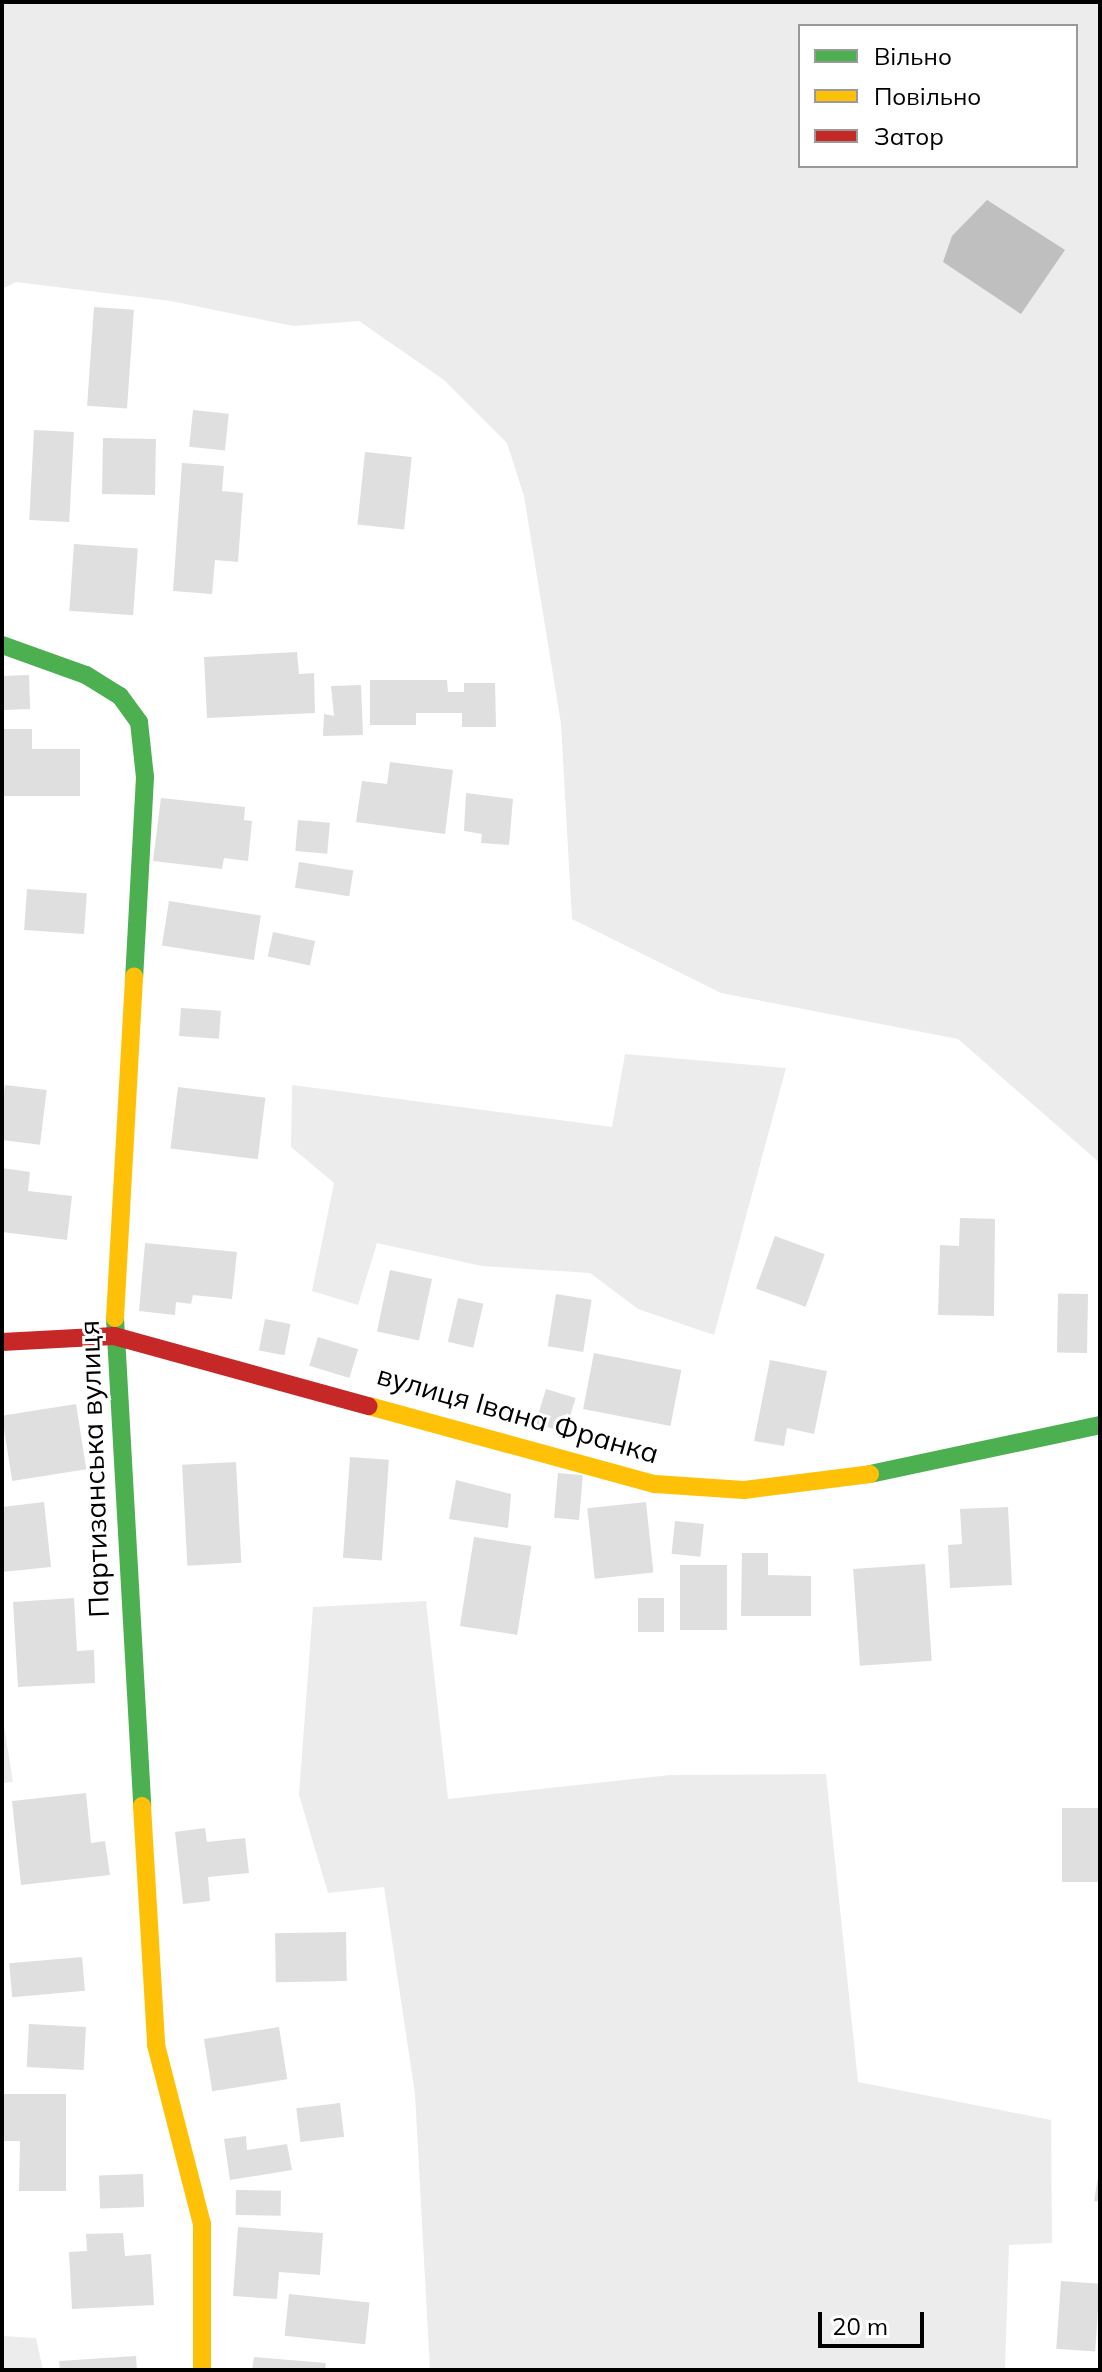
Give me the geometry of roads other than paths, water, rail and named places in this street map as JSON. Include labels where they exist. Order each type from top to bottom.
[{"type":"street","name":"Партизанська вулиця","points":[[2,645],[86,675],[120,696],[139,722],[145,777],[114,1336],[156,2045],[202,2224],[202,2370]]},
{"type":"street","name":"вулиця Івана Франка","points":[[2,1342],[114,1336],[655,1484],[744,1490],[869,1474],[1100,1425]]}]
